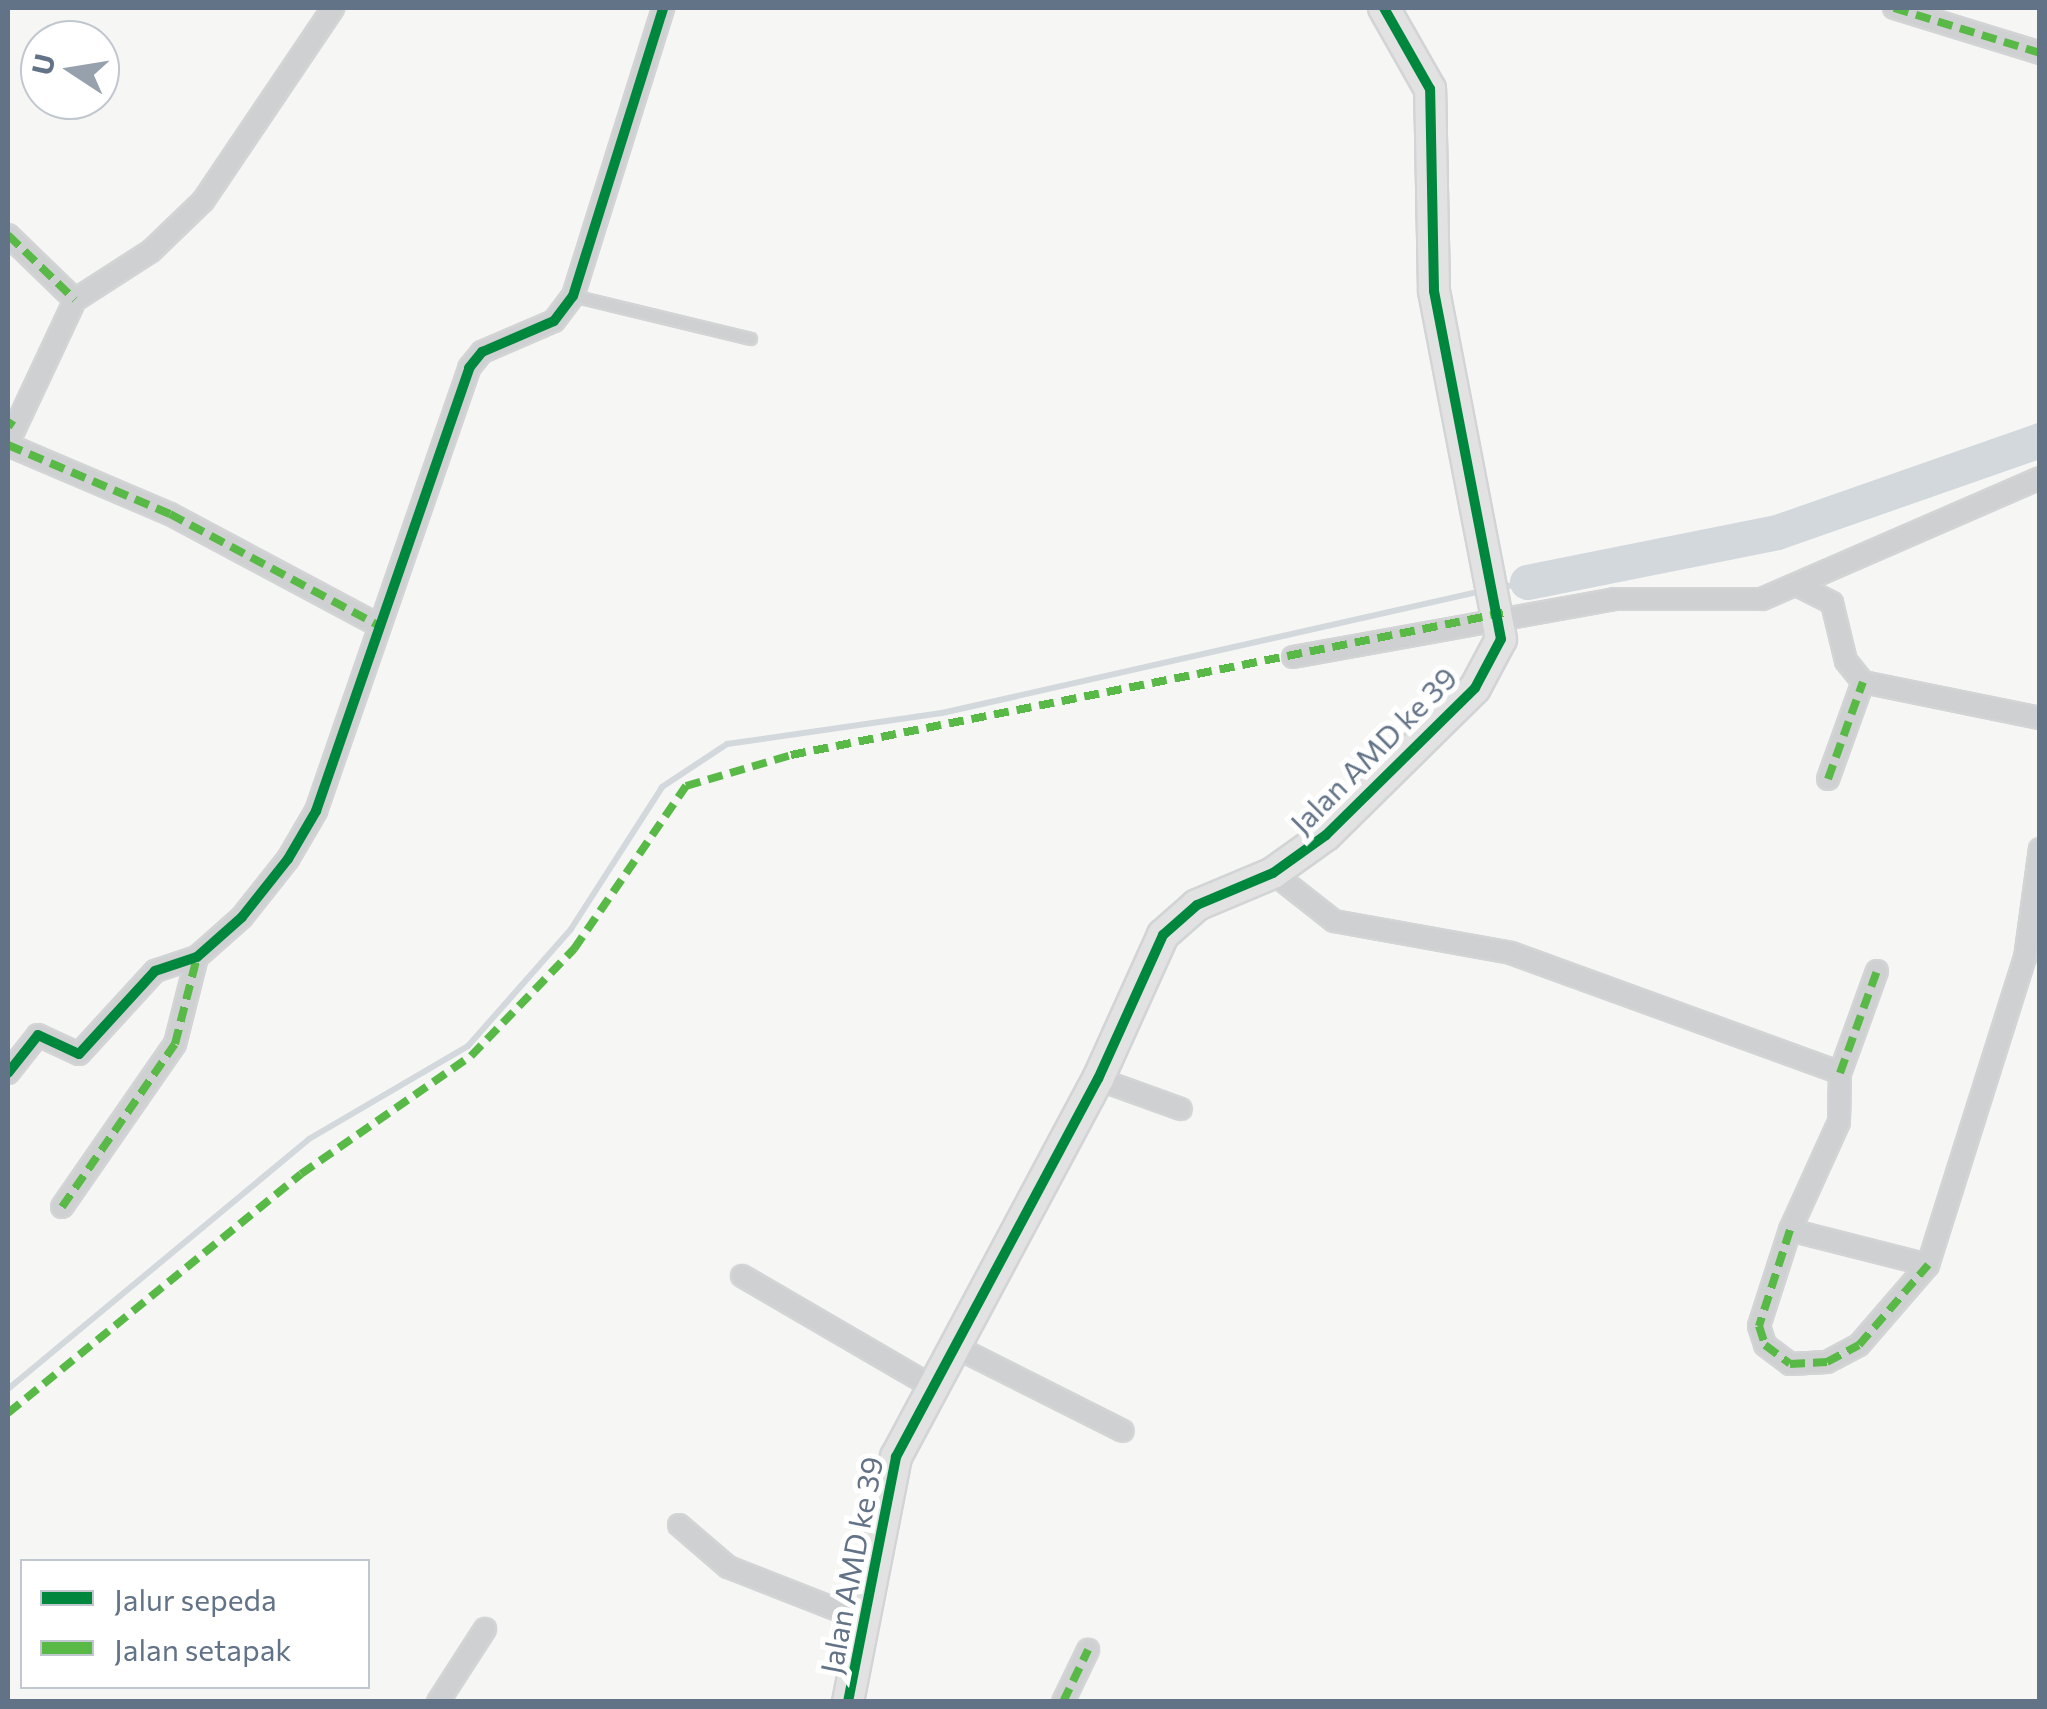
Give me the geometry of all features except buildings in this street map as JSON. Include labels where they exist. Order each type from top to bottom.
[{"type":"street","points":[[333,8],[203,201],[151,251],[75,300],[9,434],[378,625]]},
{"type":"street","points":[[8,1073],[38,1035],[80,1054],[155,972],[197,957],[242,917],[316,811],[469,368],[482,352],[554,322],[573,296],[663,8]]},
{"type":"street","name":"Jalan AMD ke 39","points":[[848,1702],[868,1622],[890,1476],[929,1386],[1098,1079],[1133,989],[1176,919],[1273,873],[1326,835],[1475,688],[1501,639],[1502,613],[1493,563],[1445,370],[1429,227],[1430,89],[1384,8]]},
{"type":"street","points":[[1894,8],[2040,52]]},
{"type":"street","points":[[8,236],[75,300]]},
{"type":"street","points":[[1293,657],[1502,613],[1654,594],[1747,602],[1802,586],[1880,541],[2040,478]]},
{"type":"street","points":[[1802,586],[1832,604],[1846,660],[1862,682],[2040,718]]},
{"type":"street","points":[[1828,779],[1862,682]]},
{"type":"street","points":[[1877,971],[1840,1074],[1839,1122],[1790,1230],[1760,1326],[1765,1345],[1790,1364],[1827,1362],[1858,1346],[1928,1264],[2024,958],[2040,849]]},
{"type":"street","points":[[1273,873],[1334,921],[1511,953],[1840,1074]]},
{"type":"street","points":[[62,1207],[175,1044],[197,957]]},
{"type":"street","points":[[1098,1079],[1180,1109]]},
{"type":"street","points":[[1790,1230],[1928,1264]]},
{"type":"street","points":[[742,1276],[929,1386]]},
{"type":"street","points":[[952,1345],[1122,1431]]},
{"type":"street","points":[[679,1525],[728,1567],[868,1622]]},
{"type":"street","points":[[438,1702],[485,1629]]},
{"type":"street","points":[[1063,1702],[1088,1650]]},
{"type":"lane","points":[[573,296],[751,339]]},
{"type":"waterway","points":[[1527,582],[1777,532],[2040,440]]},
{"type":"waterway","points":[[1499,588],[1527,582]]},
{"type":"waterway","points":[[8,1389],[309,1139],[468,1046],[571,929],[662,787],[727,744],[942,713],[1482,591]]},
{"type":"marked path","points":[[1894,8],[2040,53]]},
{"type":"marked path","points":[[8,235],[75,300]]},
{"type":"marked path","points":[[8,422],[14,426]]},
{"type":"marked path","points":[[8,445],[170,514],[378,625]]},
{"type":"marked path","points":[[8,1413],[301,1174],[471,1056],[574,949],[686,786],[791,755],[1503,613]]},
{"type":"marked path","points":[[1828,779],[1863,682]]},
{"type":"marked path","points":[[62,1207],[175,1044],[197,957]]},
{"type":"marked path","points":[[1840,1073],[1877,971]]},
{"type":"marked path","points":[[1790,1230],[1759,1326],[1765,1345],[1790,1364],[1827,1362],[1859,1345],[1928,1265]]},
{"type":"marked path","points":[[1063,1702],[1088,1650]]},
{"type":"cycle path","points":[[8,1073],[38,1035],[79,1054],[155,971],[197,957],[242,917],[288,859],[316,811],[469,368],[482,352],[554,321],[573,296],[663,8]]},
{"type":"cycle path","points":[[848,1702],[896,1457],[1098,1079],[1163,935],[1197,905],[1273,873],[1326,835],[1475,688],[1501,639],[1434,291],[1430,89],[1384,8]]}]
